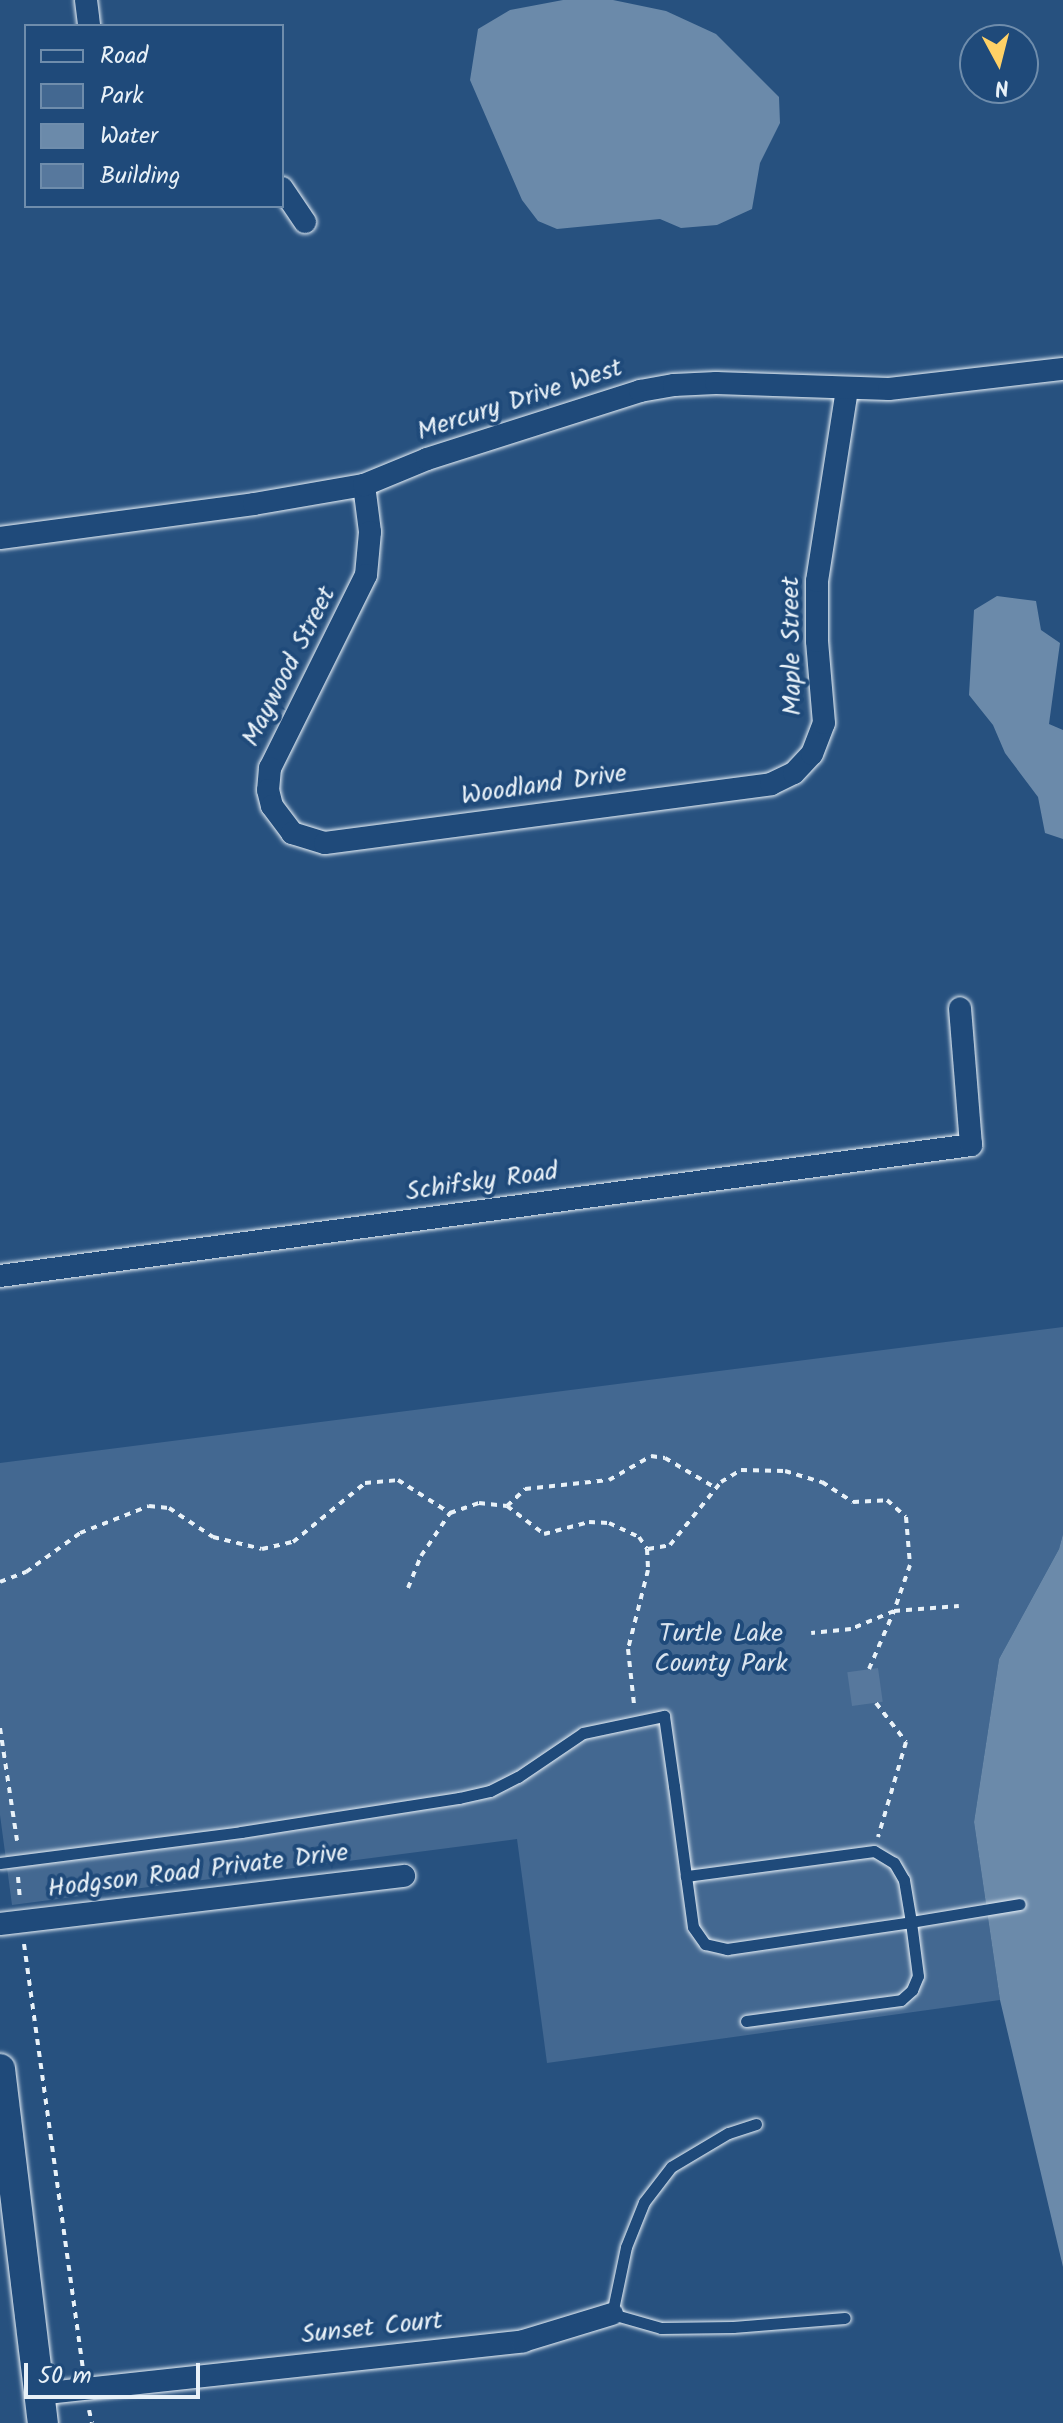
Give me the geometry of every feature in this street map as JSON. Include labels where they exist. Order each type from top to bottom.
[{"type":"main road","points":[[0,2069],[41,2408]]},
{"type":"street","points":[[86,0],[89,24]]},
{"type":"street","points":[[284,191],[305,222]]},
{"type":"street","name":"Mercury Drive West","points":[[0,538],[266,503],[364,485],[427,459],[640,391],[716,383],[847,390],[960,384],[1063,369]]},
{"type":"street","name":"Maple Street","points":[[771,784],[794,773],[812,754],[824,723],[817,641],[817,581],[847,390]]},
{"type":"street","name":"Maywood Street","points":[[325,843],[292,833],[280,821],[272,806],[267,781],[270,768],[366,575],[370,532],[364,485]]},
{"type":"street","name":"Woodland Drive","points":[[325,843],[771,784]]},
{"type":"street","name":"Schifsky Road","points":[[0,1276],[971,1145],[960,1008]]},
{"type":"street","name":"Hodgson Road Private Drive","points":[[0,1924],[404,1876]]},
{"type":"street","name":"Sunset Court","points":[[41,2408],[523,2341],[612,2314]]},
{"type":"lane","points":[[0,1863],[241,1832],[459,1798],[490,1791],[518,1777],[583,1733],[664,1716],[693,1927],[705,1944],[727,1949],[1020,1904]]},
{"type":"lane","points":[[686,1876],[874,1851],[894,1863],[904,1880],[918,1976],[912,1990],[901,2000],[746,2021]]},
{"type":"lane","points":[[756,2124],[728,2133],[671,2167],[644,2202],[626,2247],[612,2314],[661,2328],[733,2327],[845,2318]]},
{"type":"path","points":[[507,1506],[525,1489],[609,1480],[651,1456],[665,1458],[716,1488]]},
{"type":"path","points":[[647,1549],[670,1545],[716,1488],[741,1470],[785,1471],[822,1482],[853,1502],[887,1500],[906,1517],[910,1565],[869,1669]]},
{"type":"path","points":[[0,1582],[26,1572],[80,1533],[149,1506],[169,1508],[213,1537],[262,1549],[293,1542],[365,1483],[398,1480],[450,1513]]},
{"type":"path","points":[[408,1588],[421,1556],[450,1513],[479,1503],[507,1506],[544,1534],[589,1522],[609,1523],[629,1529],[647,1549],[648,1570],[628,1649],[636,1721]]},
{"type":"path","points":[[811,1633],[851,1629],[894,1611],[959,1606]]},
{"type":"path","points":[[874,1851],[906,1742],[876,1703]]},
{"type":"path","points":[[0,1728],[17,1841]]},
{"type":"path","points":[[18,1877],[20,1901]]},
{"type":"path","points":[[22,1929],[84,2370]]},
{"type":"green space","name":"Turtle Lake County Park","points":[[1063,1327],[1063,1534],[1059,1549],[999,1659],[974,1822],[1000,2000],[547,2063],[517,1839],[12,1905],[0,1815],[0,1463]]},
{"type":"water","points":[[563,0],[613,0],[666,11],[716,34],[779,97],[780,123],[760,163],[752,209],[717,225],[681,228],[660,219],[557,229],[538,221],[522,200],[470,80],[478,29],[510,10]]},
{"type":"water","points":[[997,596],[1036,601],[1041,630],[1060,643],[1049,724],[1063,730],[1063,839],[1045,833],[1038,797],[1005,753],[993,725],[969,695],[974,610]]},
{"type":"water","points":[[1063,1534],[1063,2267],[1000,2000],[974,1822],[999,1659],[1059,1549]]},
{"type":"building","points":[[878,1668],[883,1702],[852,1706],[847,1672]]}]
